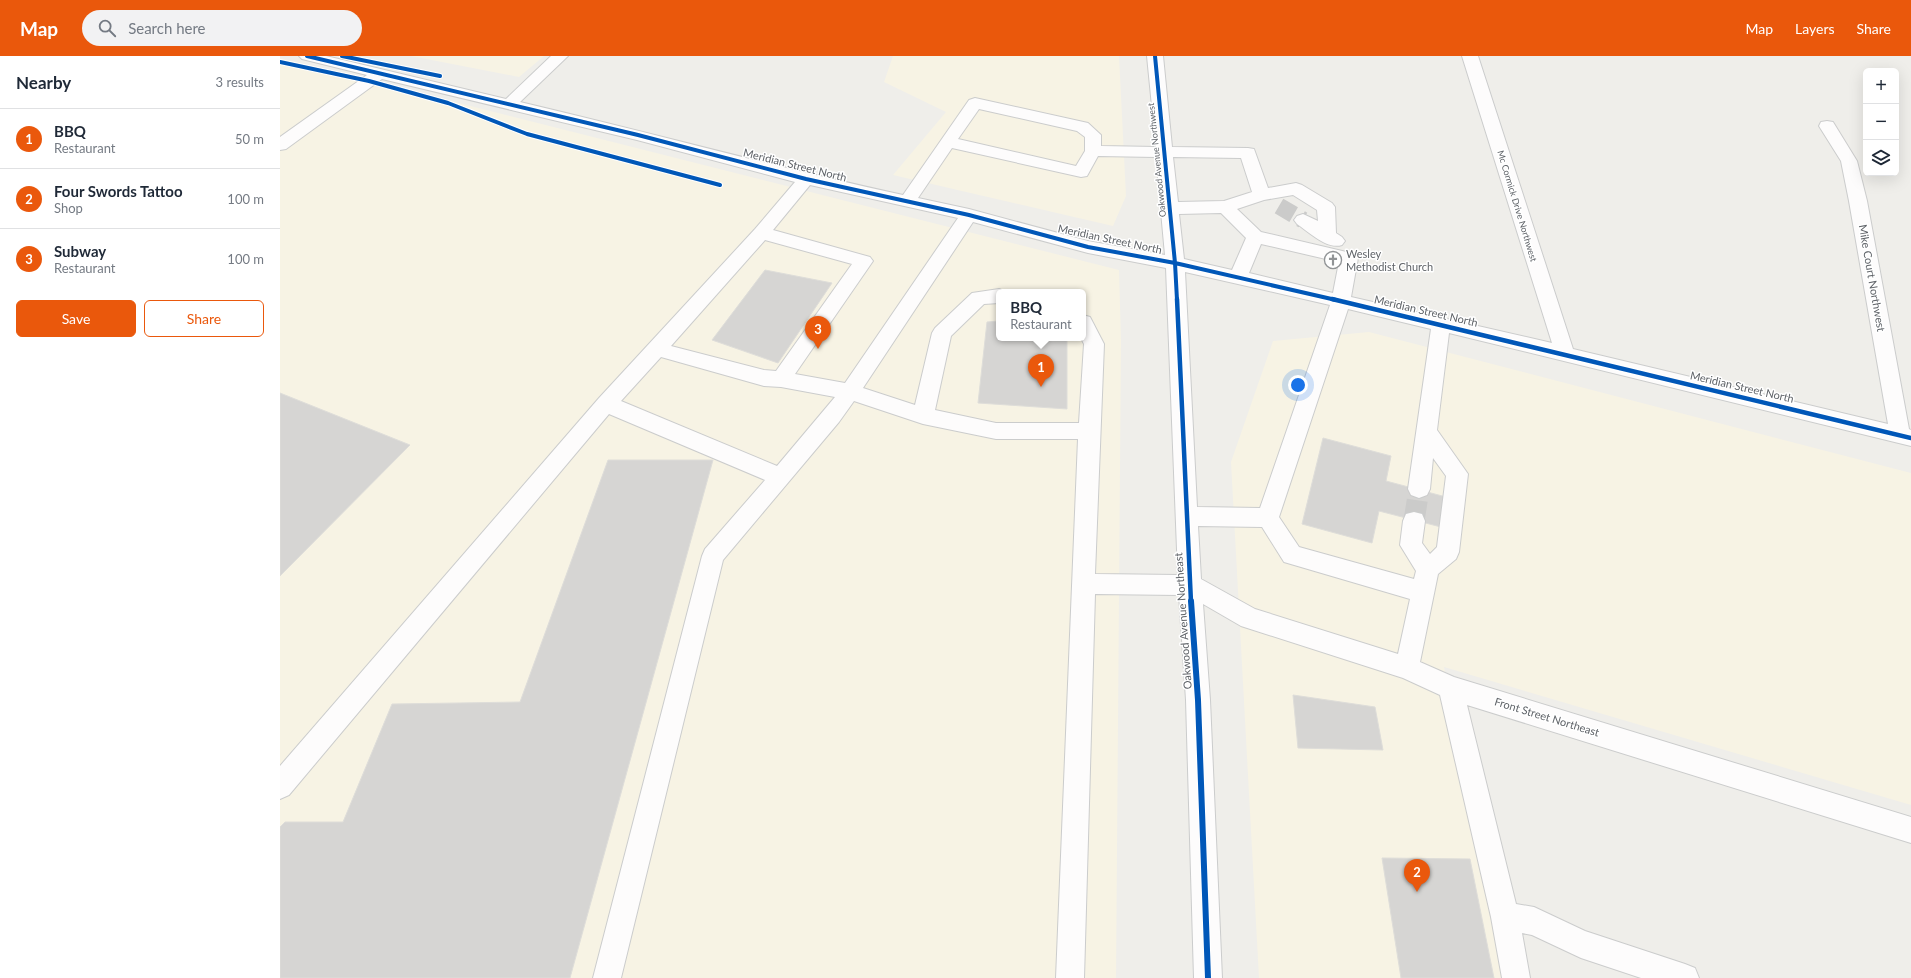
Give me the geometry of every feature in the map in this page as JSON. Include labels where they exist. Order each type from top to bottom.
[{"type":"street","name":"Meridian Street North","points":[[307,56],[461,94],[509,104],[806,179],[969,215],[1088,247],[1175,263],[1441,324],[1905,436]]},
{"type":"street","points":[[509,104],[560,56]]},
{"type":"street","name":"Oakwood Avenue Northwest","points":[[1155,56],[1175,263]]},
{"type":"street","name":"Mc Cormick Drive Northwest","points":[[1470,56],[1565,355]]},
{"type":"street","points":[[280,146],[380,73]]},
{"type":"street","points":[[907,202],[948,142],[975,103],[1082,127],[1093,135],[1092,151],[1081,172],[948,142]]},
{"type":"street","name":"Mike Court Northwest","points":[[1827,126],[1849,161],[1905,436]]},
{"type":"street","points":[[1092,151],[1248,153],[1262,195],[1279,206]]},
{"type":"street","points":[[280,786],[606,404],[760,233],[806,179]]},
{"type":"street","points":[[1169,208],[1225,207],[1262,195],[1296,189],[1326,207],[1327,235]]},
{"type":"street","points":[[1225,207],[1255,236],[1348,258]]},
{"type":"street","points":[[607,978],[712,556],[832,416],[906,310],[969,215]]},
{"type":"street","points":[[1268,518],[1341,302],[1348,258],[1347,248],[1303,220]]},
{"type":"street","points":[[760,233],[864,261],[773,378]]},
{"type":"street","points":[[1238,278],[1255,236]]},
{"type":"street","name":"Oakwood Avenue Northeast","points":[[1175,263],[1190,585],[1198,700],[1208,978]]},
{"type":"street","points":[[923,416],[942,333],[978,298],[996,296]]},
{"type":"street","points":[[1419,489],[1441,324]]},
{"type":"street","points":[[1070,978],[1083,584],[1094,344],[1086,328]]},
{"type":"street","points":[[662,343],[761,365],[773,378],[850,392],[923,416],[996,431],[1089,431]]},
{"type":"street","points":[[606,404],[779,476]]},
{"type":"street","points":[[1408,668],[1428,569],[1448,552],[1457,474],[1426,431]]},
{"type":"street","points":[[1187,516],[1268,518]]},
{"type":"street","points":[[1268,518],[1292,555],[1423,592]]},
{"type":"street","points":[[1414,520],[1411,544],[1428,569]]},
{"type":"street","points":[[1083,584],[1190,585]]},
{"type":"street","name":"Front Street Northeast","points":[[1190,585],[1249,618],[1408,668],[1452,688],[1911,830]]},
{"type":"street","points":[[1452,688],[1505,917],[1516,978]]},
{"type":"street","points":[[1505,917],[1534,921],[1581,944],[1685,978]]},
{"type":"shaded area","points":[[411,56],[544,56],[519,77]]},
{"type":"shaded area","points":[[893,56],[1119,56],[1126,196],[1113,226],[893,175],[946,112],[884,82]]},
{"type":"shaded area","points":[[280,58],[1119,270],[1121,341],[1116,978],[280,978]]},
{"type":"shaded area","points":[[1369,332],[1911,473],[1911,805],[1444,667],[1507,978],[1259,978],[1231,462],[1273,341]]},
{"type":"building","points":[[765,270],[832,283],[778,363],[712,340]]},
{"type":"building","points":[[996,321],[996,341],[1067,341],[1067,409],[978,403],[987,322]]},
{"type":"building","points":[[280,393],[410,445],[280,576]]},
{"type":"building","points":[[1323,438],[1391,456],[1386,481],[1446,497],[1441,527],[1379,511],[1372,543],[1302,524]]},
{"type":"building","points":[[608,460],[713,460],[570,978],[280,978],[280,827],[285,822],[343,822],[392,704],[520,702]]},
{"type":"building","points":[[1293,695],[1375,707],[1383,750],[1298,748]]},
{"type":"building","points":[[1382,858],[1470,859],[1494,978],[1401,978]]},
{"type":"tunnel","points":[[1279,206],[1303,220]]},
{"type":"tunnel","points":[[1414,521],[1419,489]]},
{"type":"cycle path","points":[[307,56],[638,135],[806,179],[969,215],[1088,247],[1175,263],[1441,324],[1911,438]]},
{"type":"cycle path","points":[[342,56],[440,76]]},
{"type":"cycle path","points":[[1155,56],[1175,263],[1190,585],[1198,700],[1208,978]]},
{"type":"cycle path","points":[[280,62],[369,81],[448,103],[527,134],[720,185]]},
{"type":"place","name":"Wesley Methodist Church","points":[[1333,260]]},
{"type":"place","name":"Subway","points":[[818,349]]},
{"type":"place","name":"BBQ","points":[[1041,387]]},
{"type":"place","name":"Four Swords Tattoo","points":[[1417,892]]}]
